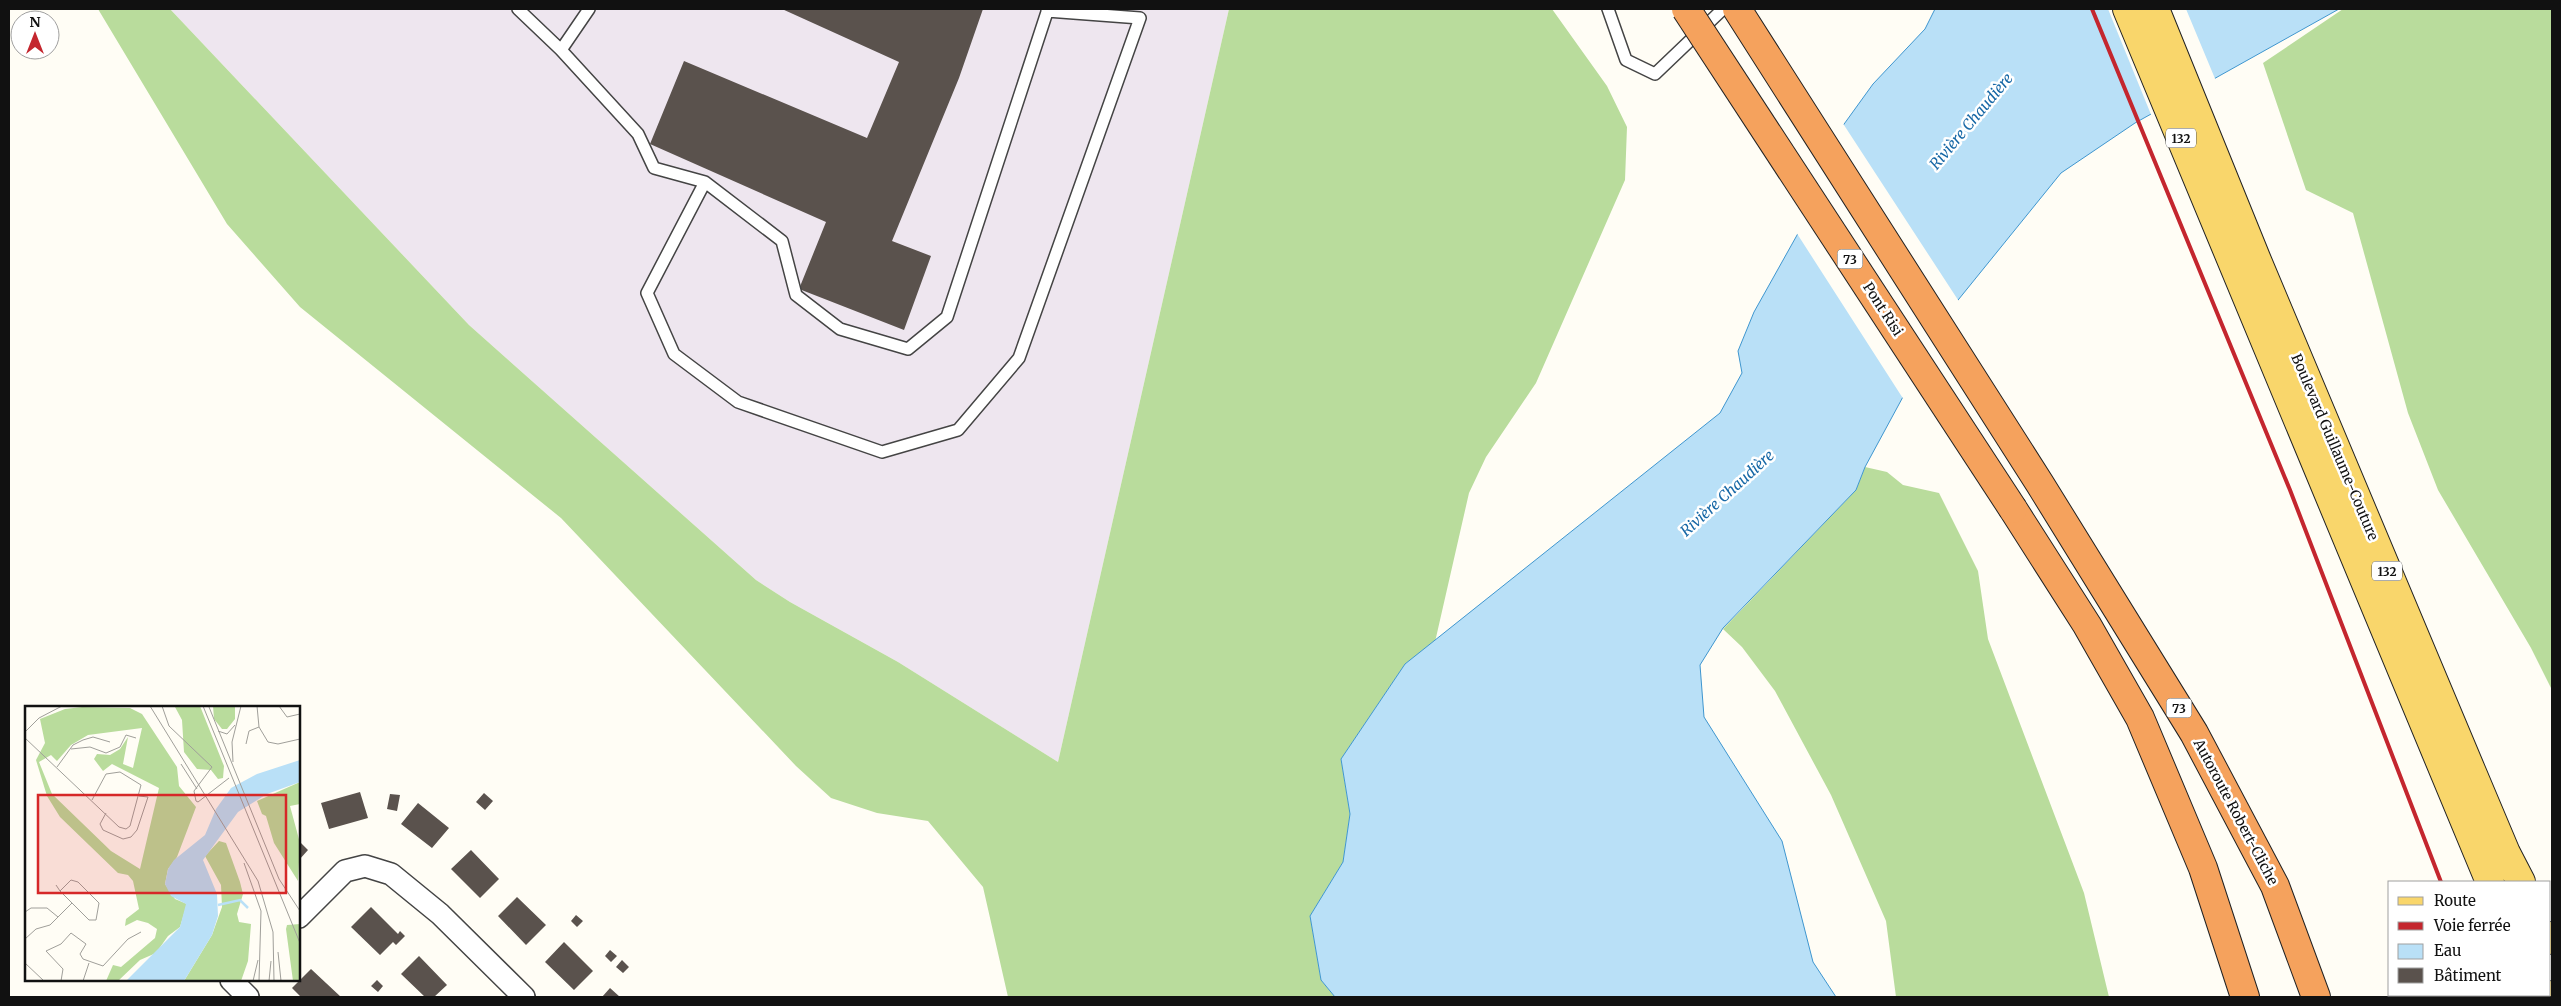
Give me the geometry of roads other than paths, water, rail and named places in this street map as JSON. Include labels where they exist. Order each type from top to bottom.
[{"type":"highway","name":"Pont Risi","points":[[1686,9],[2014,509],[2087,625],[2140,718],[2203,868],[2245,997]]},
{"type":"highway","name":"Autoroute Robert-Cliche","points":[[1737,9],[2040,484],[2194,733],[2275,886],[2316,997]]},
{"type":"main road","name":"Boulevard Guillaume-Couture","points":[[2127,9],[2245,263],[2521,881]]},
{"type":"main road","name":"Boulevard Guillaume-Couture","points":[[2155,9],[2245,263],[2490,881]]},
{"type":"street","points":[[300,916],[345,871],[365,866],[391,874],[440,914],[524,997]]},
{"type":"lane","points":[[518,9],[562,50],[638,134],[654,168],[706,182],[782,240],[796,295],[840,329],[908,349],[947,317],[1047,10],[1140,18],[1019,358],[958,430],[882,452],[738,402],[674,354],[647,293],[706,182]]},
{"type":"lane","points":[[562,50],[589,9]]},
{"type":"lane","points":[[1608,9],[1626,60],[1655,74],[1723,9]]},
{"type":"water","name":"Rivière Chaudière","points":[[1935,9],[2339,9],[2135,123],[2061,173],[1950,310],[1865,467],[1856,490],[1723,628],[1700,665],[1704,717],[1782,841],[1813,962],[1836,997],[1335,997],[1321,980],[1310,916],[1343,862],[1350,814],[1341,759],[1405,664],[1720,413],[1742,373],[1738,351],[1754,312],[1801,228],[1834,138],[1873,84],[1925,29]]},
{"type":"railway","points":[[2092,9],[2290,490],[2441,881]]}]
